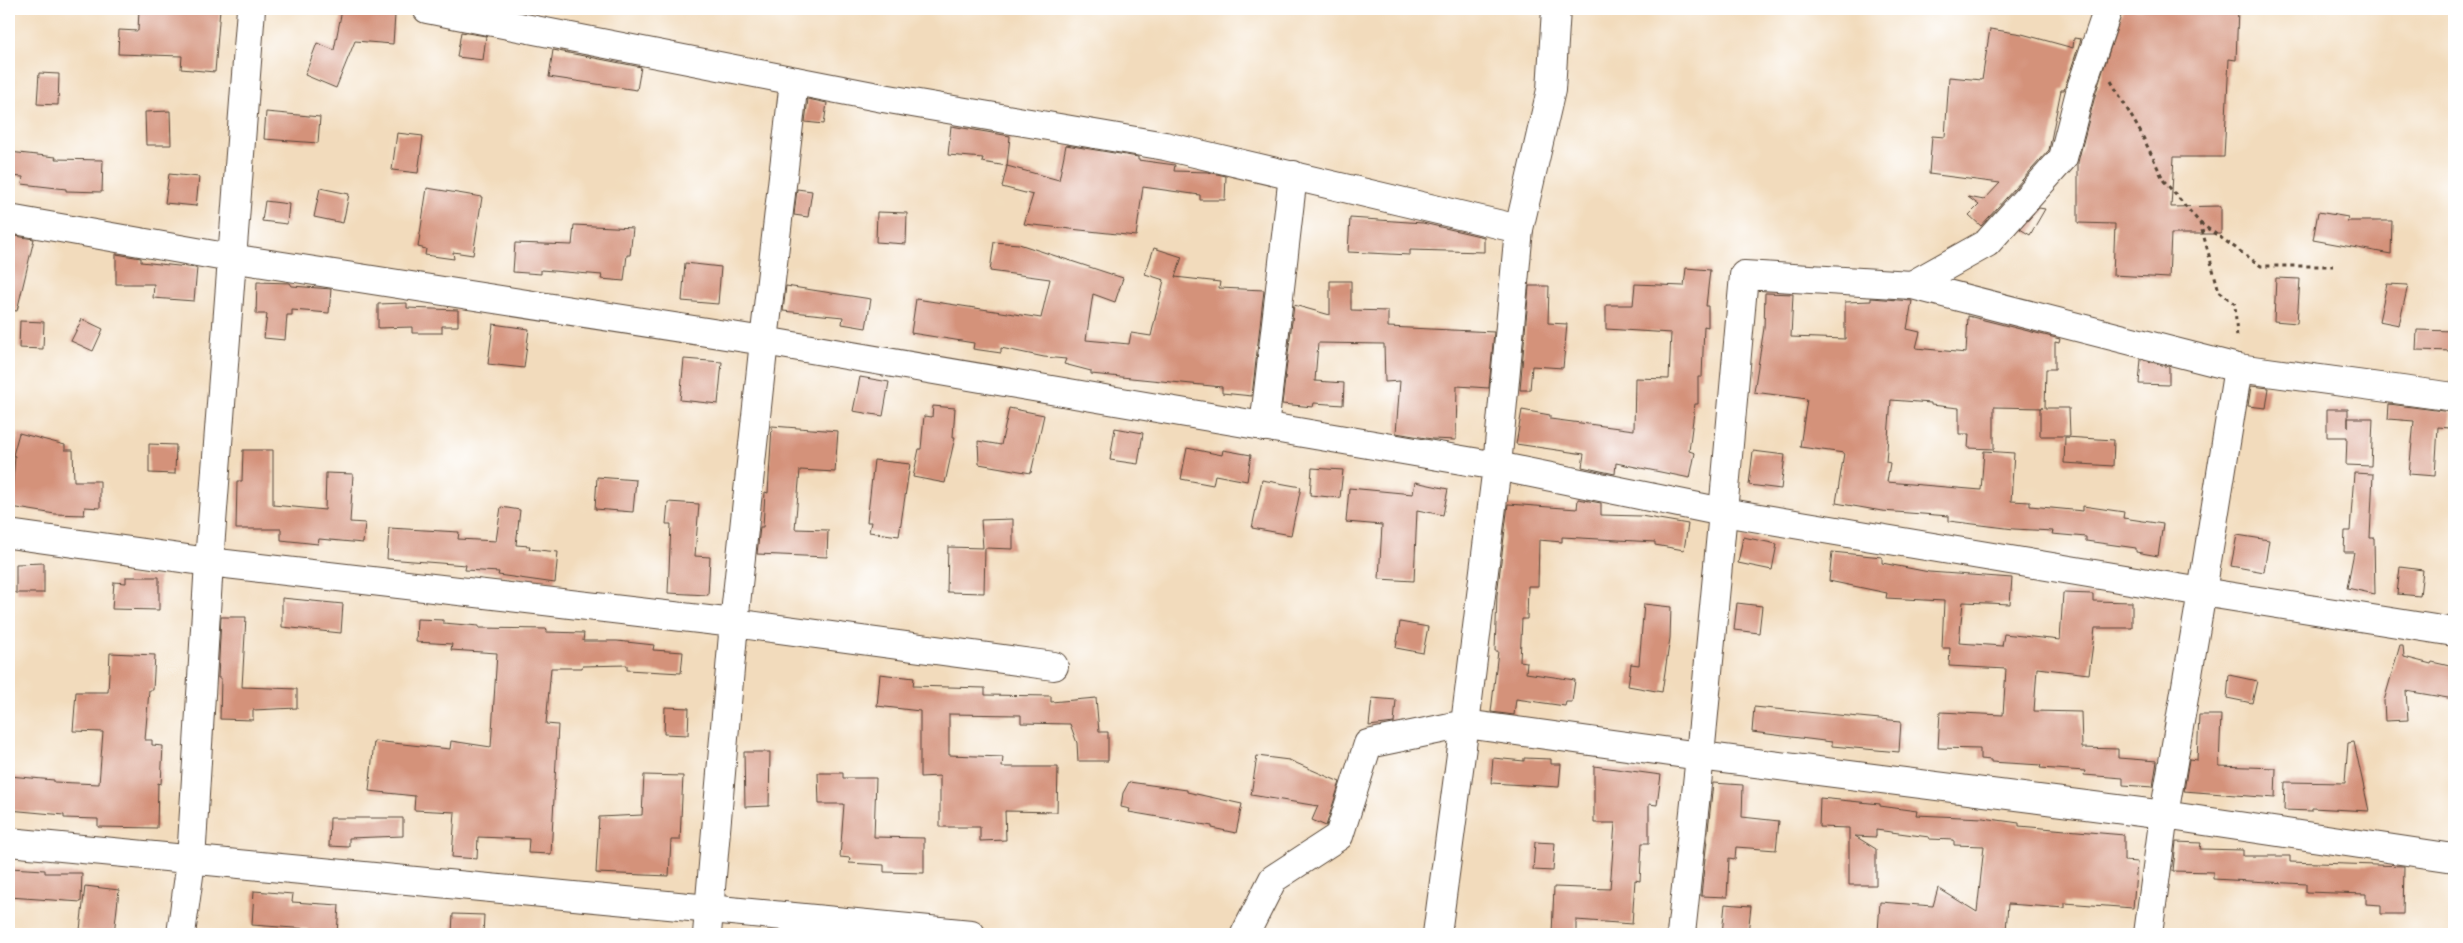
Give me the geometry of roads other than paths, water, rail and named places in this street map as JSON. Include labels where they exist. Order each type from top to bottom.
[{"type":"street","points":[[181,934],[191,861],[208,562],[251,9]]},
{"type":"street","points":[[428,9],[794,81],[1165,146],[1519,229]]},
{"type":"street","points":[[1437,934],[1497,466],[1519,229],[1551,90],[1556,9]]},
{"type":"street","points":[[1912,285],[1987,244],[2062,158],[2081,88],[2094,53],[2104,13]]},
{"type":"street","points":[[709,922],[734,623],[794,81]]},
{"type":"street","points":[[1264,427],[1293,175]]},
{"type":"street","points":[[9,219],[231,258],[764,342],[1497,466],[1723,512],[2454,632]]},
{"type":"street","points":[[1680,934],[1700,756],[1744,275],[1912,285],[2238,368],[2454,398]]},
{"type":"street","points":[[2148,934],[2164,815],[2238,368]]},
{"type":"street","points":[[9,534],[208,562],[734,623],[1054,666]]},
{"type":"street","points":[[1245,934],[1273,879],[1339,836],[1368,744],[1464,724],[2164,815],[2454,858]]},
{"type":"street","points":[[9,842],[191,861],[709,922],[971,934]]}]
